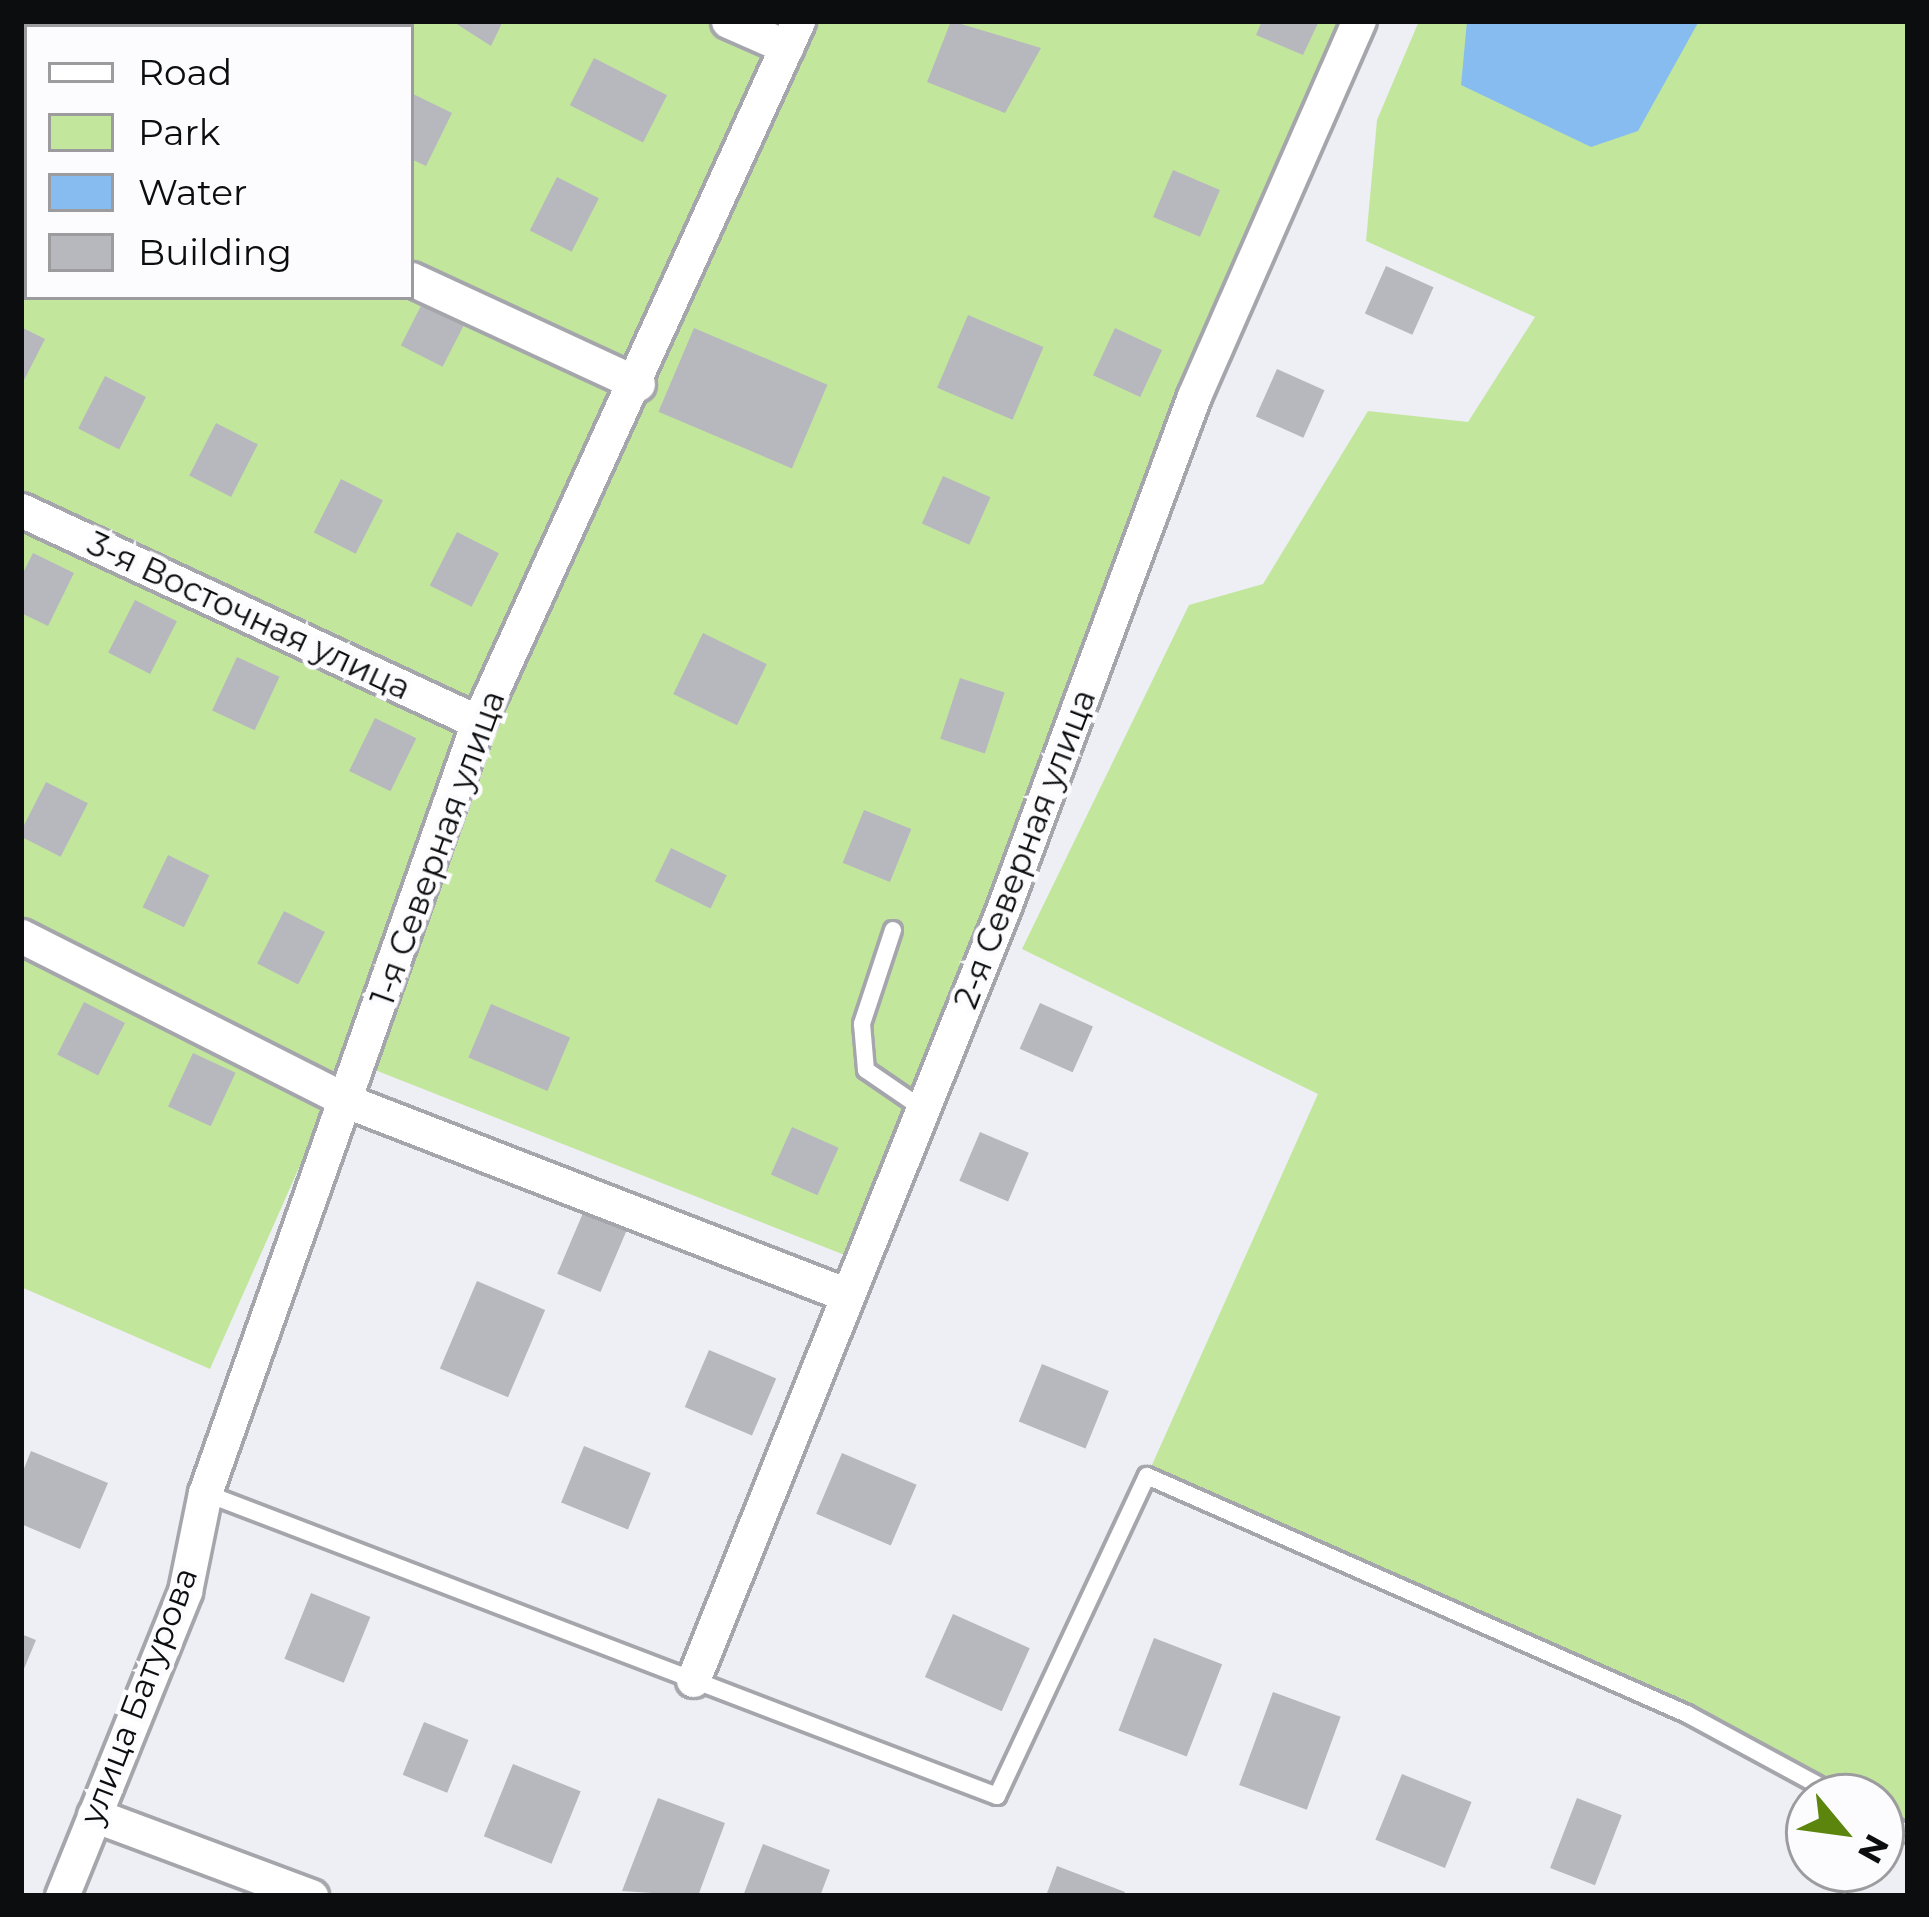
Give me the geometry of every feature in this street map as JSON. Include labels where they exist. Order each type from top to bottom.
[{"type":"street","points":[[728,21],[792,34]]},
{"type":"street","name":"2-я Северная улица","points":[[693,1680],[922,1109],[1195,396],[1359,21]]},
{"type":"street","name":"1-я Северная улица","points":[[205,1493],[349,1102],[478,722],[638,384],[792,34]]},
{"type":"street","points":[[414,280],[638,384]]},
{"type":"street","name":"3-я Восточная улица","points":[[21,510],[478,722]]},
{"type":"street","points":[[21,936],[349,1102],[848,1294]]},
{"type":"street","name":"улица Батурова","points":[[62,1896],[185,1591],[205,1493]]},
{"type":"street","points":[[94,1816],[310,1896]]},
{"type":"lane","points":[[893,930],[862,1024],[866,1070],[922,1109]]},
{"type":"lane","points":[[205,1493],[998,1796],[1147,1476],[1687,1714],[1796,1773]]},
{"type":"green space","points":[[21,21],[1363,21],[1156,450],[865,1263],[347,1059],[210,1369],[21,1287]]},
{"type":"green space","points":[[1419,21],[1908,21],[1908,1834],[1905,1773],[1796,1773],[1687,1714],[1147,1476],[1318,1094],[1022,949],[1189,605],[1263,584],[1368,411],[1468,422],[1535,317],[1366,241],[1377,120]]},
{"type":"water","points":[[1467,21],[1699,21],[1638,131],[1591,147],[1461,85]]},
{"type":"building","points":[[102,21],[157,21],[156,24]]},
{"type":"building","points":[[452,21],[503,21],[491,46]]},
{"type":"building","points":[[951,21],[1041,48],[1005,113],[927,82]]},
{"type":"building","points":[[1262,21],[1319,21],[1303,55],[1256,35]]},
{"type":"building","points":[[594,58],[667,95],[643,142],[570,105]]},
{"type":"building","points":[[414,94],[452,113],[426,166],[414,160]]},
{"type":"building","points":[[1173,170],[1220,190],[1200,237],[1153,217]]},
{"type":"building","points":[[557,177],[599,198],[572,252],[530,230]]},
{"type":"building","points":[[1386,266],[1434,287],[1412,335],[1365,314]]},
{"type":"building","points":[[428,292],[470,313],[443,367],[401,345]]},
{"type":"building","points":[[968,315],[1043,347],[1013,420],[937,388]]},
{"type":"building","points":[[21,327],[45,339],[21,386]]},
{"type":"building","points":[[694,328],[827,385],[792,468],[658,412]]},
{"type":"building","points":[[1115,328],[1162,350],[1140,397],[1093,375]]},
{"type":"building","points":[[1277,369],[1325,390],[1303,438],[1256,417]]},
{"type":"building","points":[[105,376],[146,397],[119,449],[78,429]]},
{"type":"building","points":[[216,423],[258,444],[231,497],[189,476]]},
{"type":"building","points":[[943,476],[991,497],[969,545],[922,524]]},
{"type":"building","points":[[341,479],[383,500],[356,554],[314,532]]},
{"type":"building","points":[[457,532],[499,553],[472,607],[430,585]]},
{"type":"building","points":[[33,553],[74,573],[48,626],[21,613],[21,577]]},
{"type":"building","points":[[135,600],[177,621],[150,674],[108,653]]},
{"type":"building","points":[[703,633],[767,664],[737,725],[673,694]]},
{"type":"building","points":[[237,657],[280,677],[255,730],[212,710]]},
{"type":"building","points":[[960,678],[1005,693],[985,753],[940,739]]},
{"type":"building","points":[[375,718],[416,738],[390,791],[349,771]]},
{"type":"building","points":[[46,782],[88,803],[61,857],[21,837]]},
{"type":"building","points":[[864,810],[911,829],[890,882],[843,863]]},
{"type":"building","points":[[671,848],[727,875],[711,908],[655,881]]},
{"type":"building","points":[[168,855],[209,875],[184,927],[143,907]]},
{"type":"building","points":[[284,911],[325,932],[298,984],[257,964]]},
{"type":"building","points":[[84,1002],[125,1023],[98,1075],[57,1055]]},
{"type":"building","points":[[1040,1003],[1093,1027],[1073,1072],[1020,1049]]},
{"type":"building","points":[[491,1004],[570,1038],[548,1091],[468,1057]]},
{"type":"building","points":[[193,1053],[236,1073],[211,1126],[168,1106]]},
{"type":"building","points":[[792,1127],[839,1148],[817,1195],[771,1175]]},
{"type":"building","points":[[980,1132],[1029,1153],[1008,1201],[959,1181]]},
{"type":"building","points":[[583,1213],[626,1231],[600,1292],[557,1274]]},
{"type":"building","points":[[477,1281],[545,1310],[508,1397],[440,1368]]},
{"type":"building","points":[[709,1350],[776,1379],[752,1436],[685,1407]]},
{"type":"building","points":[[1042,1364],[1109,1391],[1086,1448],[1019,1421]]},
{"type":"building","points":[[584,1446],[651,1473],[628,1530],[561,1503]]},
{"type":"building","points":[[31,1451],[108,1483],[80,1549],[21,1524],[21,1476]]},
{"type":"building","points":[[842,1453],[917,1485],[891,1545],[816,1514]]},
{"type":"building","points":[[311,1593],[370,1617],[344,1683],[284,1659]]},
{"type":"building","points":[[953,1614],[1030,1648],[1002,1711],[925,1677]]},
{"type":"building","points":[[21,1634],[36,1640],[21,1676]]},
{"type":"building","points":[[1154,1638],[1222,1664],[1187,1757],[1119,1730]]},
{"type":"building","points":[[1273,1692],[1341,1717],[1307,1810],[1239,1785]]},
{"type":"building","points":[[424,1722],[469,1740],[447,1793],[403,1775]]},
{"type":"building","points":[[513,1764],[581,1791],[551,1864],[484,1836]]},
{"type":"building","points":[[1402,1774],[1472,1802],[1445,1868],[1375,1840]]},
{"type":"building","points":[[658,1798],[725,1823],[698,1896],[622,1891]]},
{"type":"building","points":[[1577,1798],[1622,1815],[1595,1885],[1550,1868]]},
{"type":"building","points":[[763,1844],[830,1870],[820,1896],[743,1896]]},
{"type":"building","points":[[1057,1866],[1125,1892],[1123,1896],[1046,1896]]}]
